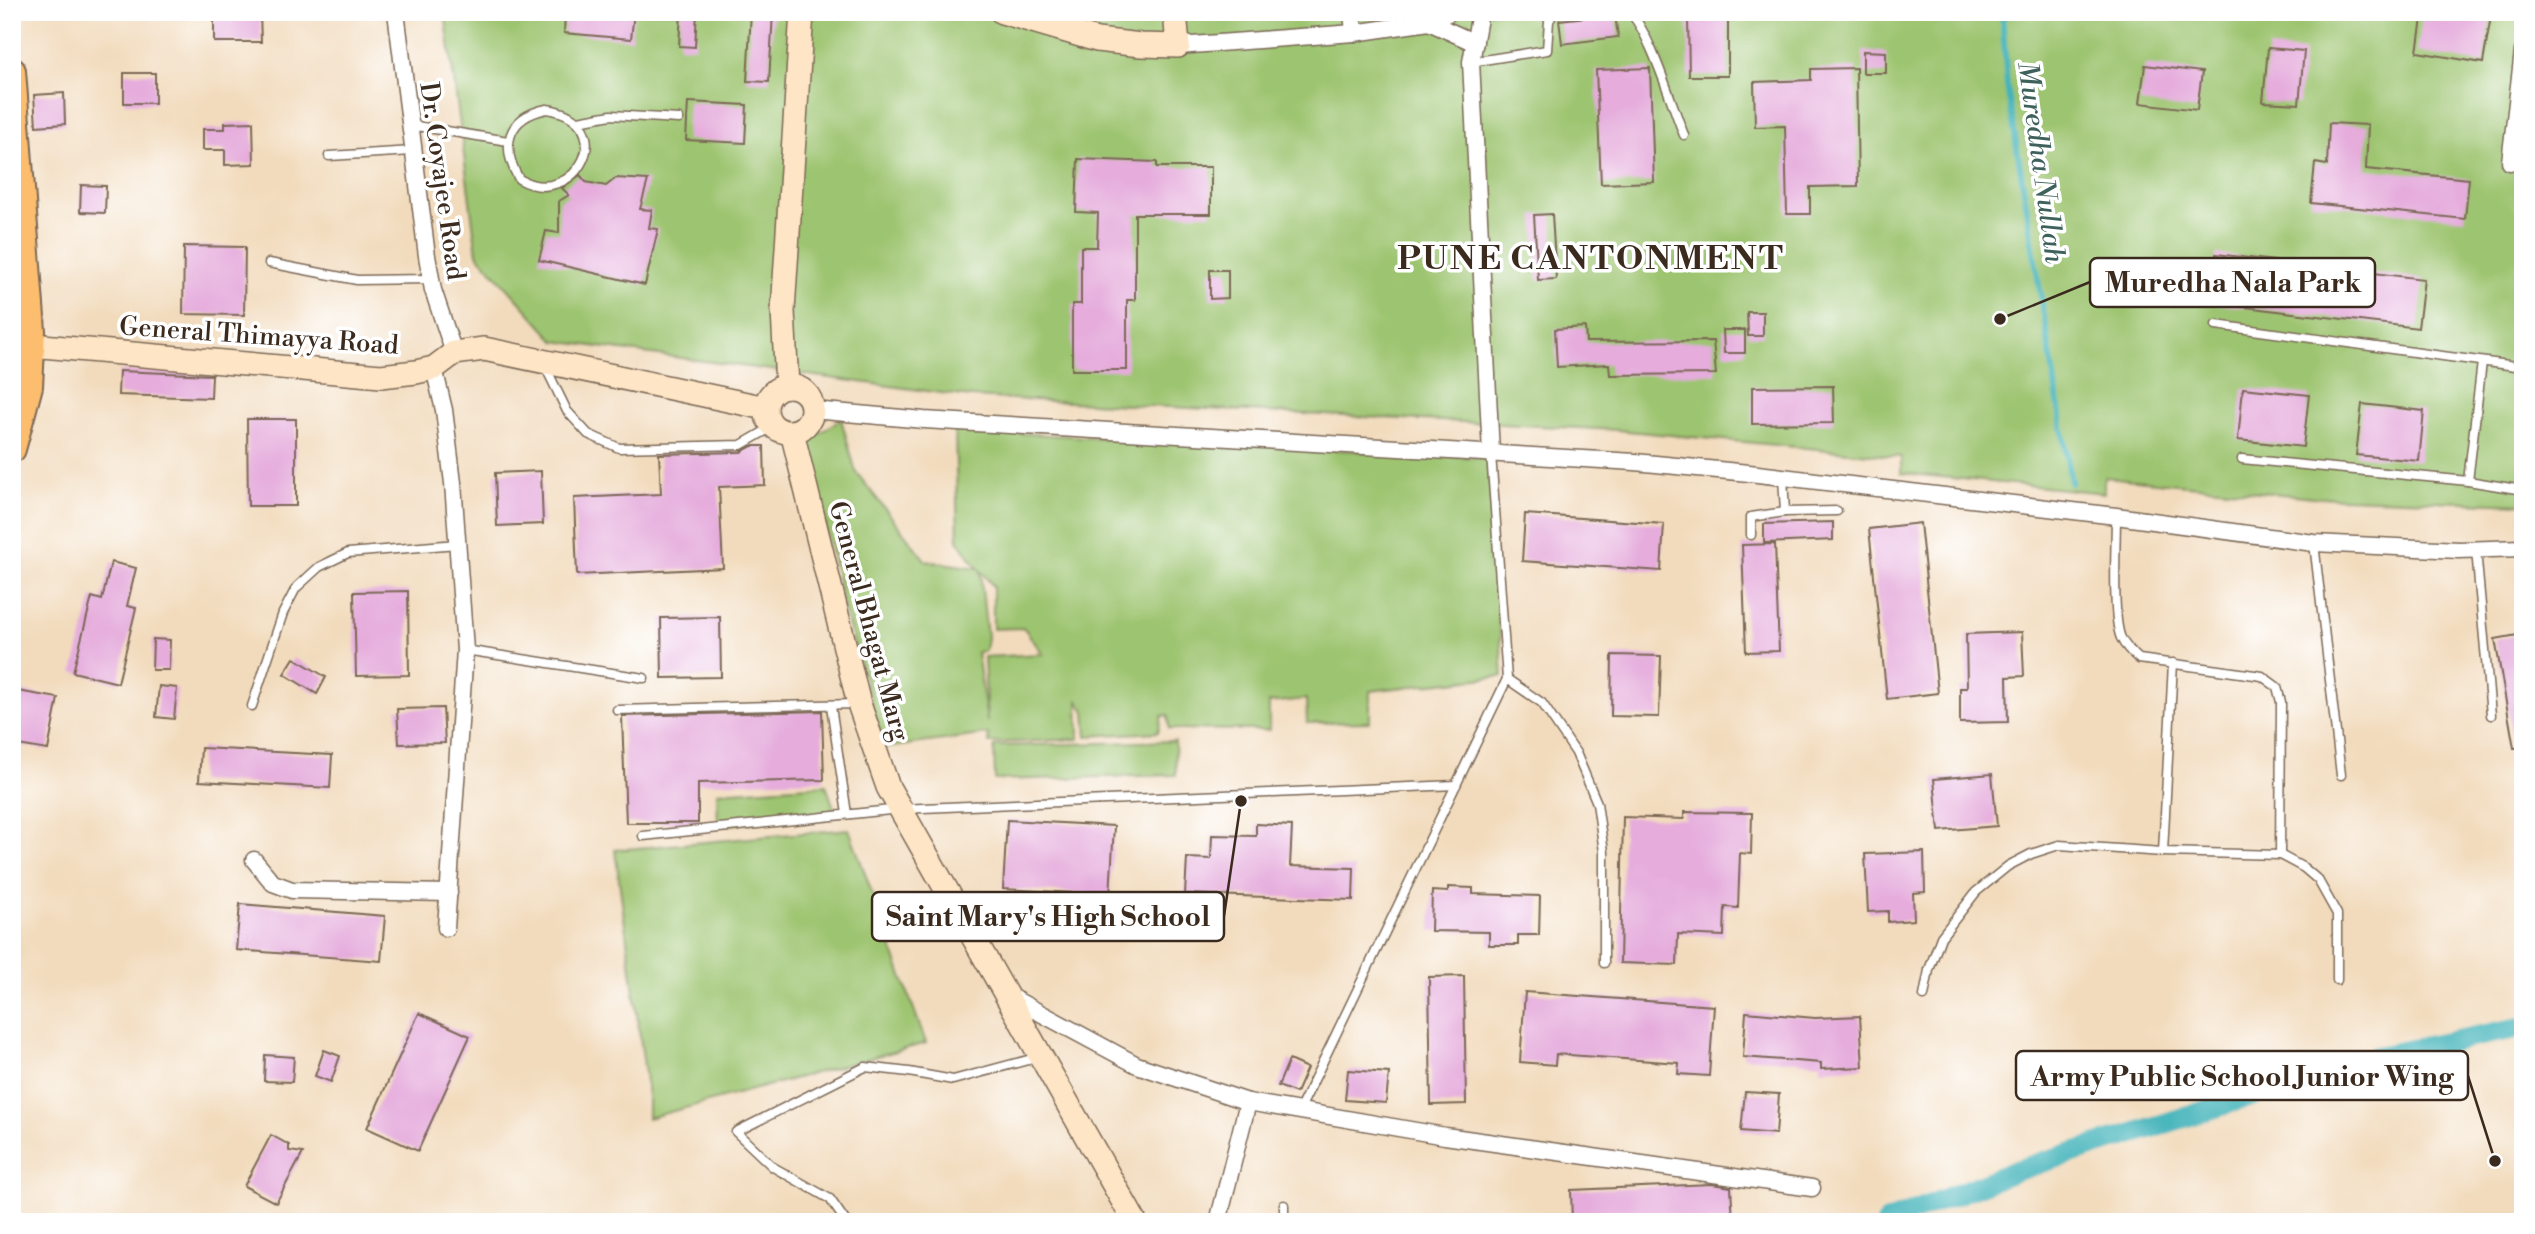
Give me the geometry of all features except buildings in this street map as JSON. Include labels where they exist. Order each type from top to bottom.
[{"type":"main road","points":[[12,71],[31,345],[29,386],[12,449]]},
{"type":"street","name":"Dr. Coyajee Road","points":[[396,12],[431,279],[454,353]]},
{"type":"street","points":[[787,386],[783,311],[802,12]]},
{"type":"street","points":[[1002,12],[1097,40],[1178,46],[1354,33],[1429,22],[1450,12]]},
{"type":"street","points":[[1175,12],[1178,46]]},
{"type":"street","points":[[1352,12],[1354,33]]},
{"type":"street","points":[[1480,12],[1471,62],[1491,453]]},
{"type":"street","points":[[1429,22],[1475,43]]},
{"type":"street","points":[[2510,162],[2523,51]]},
{"type":"street","name":"General Thimayya Road","points":[[31,345],[381,376],[434,368],[454,353]]},
{"type":"street","points":[[454,353],[484,349],[542,360],[777,422],[804,427],[813,410],[810,397],[800,388],[780,387],[770,396],[777,422]]},
{"type":"street","points":[[434,368],[444,410],[465,650],[446,928]]},
{"type":"street","points":[[813,410],[924,420],[1635,463],[1783,477],[2314,542],[2476,550],[2523,548]]},
{"type":"street","name":"General Bhagat Marg","points":[[777,422],[859,704],[888,787],[1135,1222]]},
{"type":"street","points":[[254,860],[274,883],[292,890],[449,893]]},
{"type":"street","points":[[1007,995],[1137,1065],[1248,1102],[1445,1136],[1812,1188]]},
{"type":"street","points":[[1218,1222],[1248,1102]]},
{"type":"lane","points":[[1471,62],[1547,50],[1549,22],[1554,12]]},
{"type":"lane","points":[[1629,12],[1646,35],[1684,135]]},
{"type":"lane","points":[[547,109],[559,111],[578,121],[586,134],[585,160],[568,179],[540,187],[519,179],[509,156],[508,141],[523,118],[547,109]]},
{"type":"lane","points":[[578,121],[611,115],[679,119]]},
{"type":"lane","points":[[410,125],[508,141]]},
{"type":"lane","points":[[329,156],[413,152]]},
{"type":"lane","points":[[269,263],[357,280],[431,279]]},
{"type":"lane","points":[[2216,325],[2523,367]]},
{"type":"lane","points":[[542,360],[567,411],[588,434],[619,448],[741,445],[777,422]]},
{"type":"lane","points":[[2468,481],[2482,362]]},
{"type":"lane","points":[[1299,1111],[1507,680],[1491,453]]},
{"type":"lane","points":[[2242,460],[2468,481],[2523,490]]},
{"type":"lane","points":[[1783,477],[1785,512]]},
{"type":"lane","points":[[1751,535],[1751,517],[1785,512],[1837,511]]},
{"type":"lane","points":[[2116,516],[2117,613],[2120,636],[2129,650],[2139,659],[2262,676],[2277,687],[2281,702],[2280,856]]},
{"type":"lane","points":[[2314,542],[2341,775]]},
{"type":"lane","points":[[252,706],[283,613],[296,588],[318,567],[348,553],[457,544]]},
{"type":"lane","points":[[2476,550],[2491,715]]},
{"type":"lane","points":[[465,650],[644,678]]},
{"type":"lane","points":[[2163,852],[2173,663]]},
{"type":"lane","points":[[1507,680],[1542,703],[1576,753],[1597,803],[1604,852],[1604,963]]},
{"type":"lane","points":[[617,710],[859,704]]},
{"type":"lane","points":[[831,706],[847,814]]},
{"type":"lane","points":[[643,836],[900,808],[1456,785]]},
{"type":"lane","points":[[1924,996],[1929,970],[1941,937],[1976,892],[2008,866],[2031,853],[2059,845],[2280,856],[2304,868],[2318,880],[2337,914],[2337,980]]},
{"type":"lane","points":[[846,1222],[830,1199],[773,1167],[736,1132],[865,1067],[953,1080],[1042,1056]]},
{"type":"lane","points":[[1284,1205],[1284,1222]]},
{"type":"green space","points":[[445,12],[2523,12],[2523,504],[2313,497],[2104,477],[2104,493],[1901,473],[1901,457],[1617,430],[971,397],[555,341],[477,254]]},
{"type":"green space","points":[[841,419],[856,472],[926,561],[978,568],[958,540],[955,430],[1488,458],[1503,676],[1370,691],[1370,722],[1307,723],[1306,699],[1269,703],[1269,730],[1169,729],[1168,715],[1162,716],[1158,732],[1087,736],[1085,711],[1078,701],[1079,739],[989,743],[988,734],[885,748],[845,613],[807,442]],"holes":[[[980,570],[993,586],[993,629],[1024,628],[1043,654],[984,657],[987,722],[977,652],[985,651],[987,637]]]},
{"type":"green space","points":[[1175,741],[1176,775],[995,780],[994,746]]},
{"type":"green space","points":[[826,785],[836,814],[718,826],[717,792]]},
{"type":"green space","points":[[849,829],[926,1043],[648,1118],[648,1096],[615,850]]},
{"type":"waterway","name":"Muredha Nullah","points":[[2002,12],[2007,86],[2071,483]]},
{"type":"waterway","points":[[1887,1222],[2015,1171],[2375,1057],[2523,1027]]},
{"type":"place","name":"Muredha Nala Park","points":[[2000,319]]},
{"type":"place","name":"Saint Mary's High School","points":[[1241,801]]},
{"type":"place","name":"Army Public School Junior Wing","points":[[2495,1161]]},
{"type":"district","name":"PUNE CANTONMENT","points":[[1591,257]]}]
